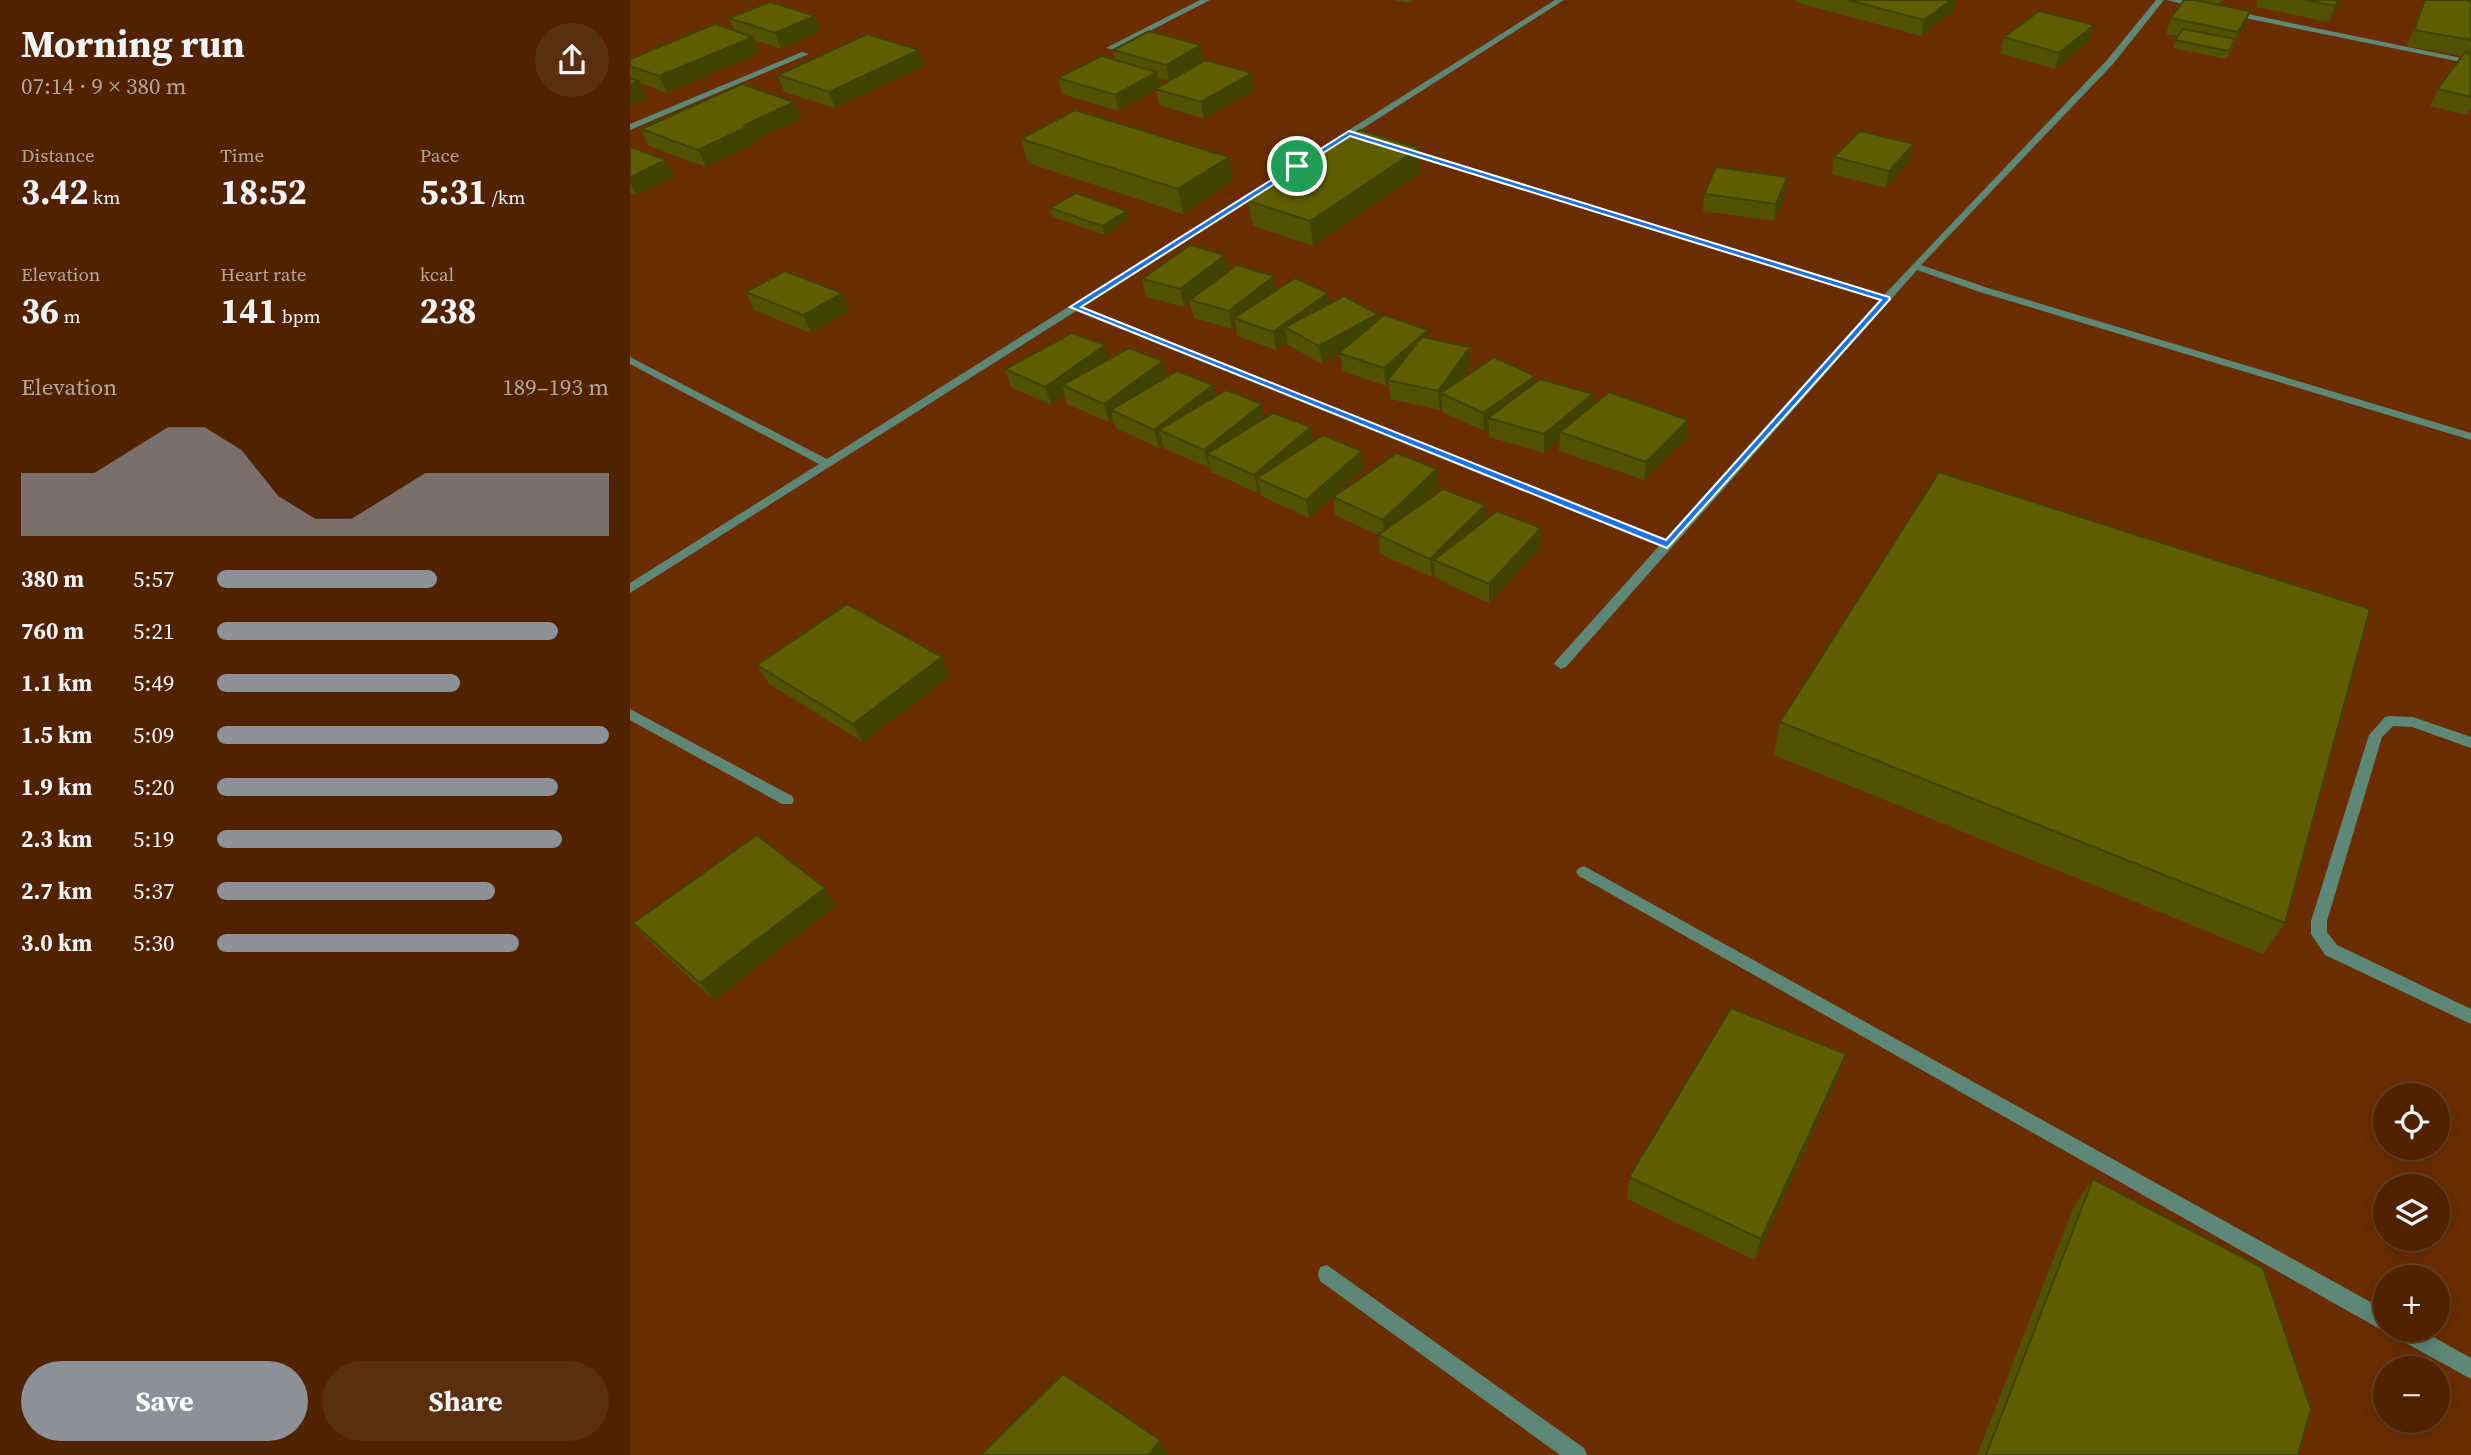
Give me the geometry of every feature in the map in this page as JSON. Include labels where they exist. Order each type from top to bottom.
[{"type":"street","points":[[1110,48],[1206,0]]},
{"type":"street","points":[[630,589],[1560,0]]},
{"type":"street","points":[[1561,664],[1915,266],[2109,62],[2160,0]]},
{"type":"street","points":[[2171,0],[2212,9]]},
{"type":"street","points":[[2226,11],[2471,62]]},
{"type":"street","points":[[630,127],[805,54]]},
{"type":"street","points":[[1349,133],[1362,137]]},
{"type":"street","points":[[1389,145],[1886,299]]},
{"type":"street","points":[[1915,266],[1984,290],[2471,438]]},
{"type":"street","points":[[1074,307],[1667,545]]},
{"type":"street","points":[[630,360],[827,464]]},
{"type":"street","points":[[630,714],[787,800]]},
{"type":"street","points":[[2471,743],[2413,722],[2390,721],[2376,734],[2319,921],[2319,934],[2331,950],[2471,1017]]},
{"type":"street","points":[[1584,872],[2373,1314]]},
{"type":"street","points":[[1327,1274],[1577,1455]]},
{"type":"street","points":[[2423,1342],[2471,1369]]},
{"type":"building","points":[[1848,0],[1951,0],[1924,20]]},
{"type":"building","points":[[2184,0],[2250,11],[2238,32],[2171,18]]},
{"type":"building","points":[[2305,0],[2339,0],[2335,6]]},
{"type":"building","points":[[2425,0],[2471,1],[2471,40],[2414,30]]},
{"type":"building","points":[[770,2],[815,16],[775,33],[729,18]]},
{"type":"building","points":[[2039,11],[2094,25],[2059,53],[2004,37]]},
{"type":"building","points":[[715,24],[753,37],[659,76],[630,66],[630,59]]},
{"type":"building","points":[[2183,29],[2235,39],[2229,51],[2175,40]]},
{"type":"building","points":[[1149,31],[1201,45],[1166,65],[1113,50]]},
{"type":"building","points":[[867,34],[919,50],[829,92],[778,75]]},
{"type":"building","points":[[2465,52],[2471,54],[2471,97],[2438,89]]},
{"type":"building","points":[[1101,56],[1157,72],[1115,95],[1058,78]]},
{"type":"building","points":[[1206,60],[1252,73],[1201,102],[1155,89]]},
{"type":"building","points":[[630,78],[639,81],[630,85]]},
{"type":"building","points":[[742,84],[794,102],[698,150],[641,129]]},
{"type":"building","points":[[1075,110],[1229,157],[1178,189],[1021,139]]},
{"type":"building","points":[[1360,130],[1419,148],[1310,221],[1248,201]]},
{"type":"building","points":[[1860,131],[1914,144],[1889,171],[1834,157]]},
{"type":"building","points":[[630,147],[666,160],[630,177]]},
{"type":"building","points":[[1716,167],[1787,177],[1776,204],[1704,194]]},
{"type":"building","points":[[1076,193],[1127,211],[1102,226],[1050,208]]},
{"type":"building","points":[[1190,245],[1225,255],[1180,289],[1142,279]]},
{"type":"building","points":[[1237,265],[1274,276],[1229,311],[1190,300]]},
{"type":"building","points":[[785,271],[842,293],[803,315],[746,292]]},
{"type":"building","points":[[1295,278],[1328,293],[1273,332],[1234,318]]},
{"type":"building","points":[[1344,296],[1378,314],[1319,346],[1285,327]]},
{"type":"building","points":[[1384,315],[1428,330],[1384,368],[1339,353]]},
{"type":"building","points":[[1072,333],[1105,345],[1045,387],[1005,369]]},
{"type":"building","points":[[1422,337],[1470,347],[1438,391],[1388,380]]},
{"type":"building","points":[[1129,348],[1163,361],[1104,404],[1062,385]]},
{"type":"building","points":[[1494,357],[1535,376],[1483,413],[1441,393]]},
{"type":"building","points":[[1177,371],[1213,385],[1154,430],[1111,410]]},
{"type":"building","points":[[1540,379],[1593,394],[1544,434],[1488,418]]},
{"type":"building","points":[[1226,390],[1262,404],[1204,450],[1159,430]]},
{"type":"building","points":[[1609,392],[1688,420],[1646,462],[1560,432]]},
{"type":"building","points":[[1273,413],[1311,427],[1254,475],[1207,454]]},
{"type":"building","points":[[1323,435],[1362,451],[1306,500],[1257,478]]},
{"type":"building","points":[[1397,453],[1437,469],[1383,520],[1333,497]]},
{"type":"building","points":[[1939,472],[2370,609],[2285,923],[1780,722]]},
{"type":"building","points":[[1443,489],[1485,505],[1430,559],[1378,535]]},
{"type":"building","points":[[1497,511],[1541,528],[1489,584],[1434,560]]},
{"type":"building","points":[[847,604],[942,657],[853,724],[757,665]]},
{"type":"building","points":[[757,835],[825,888],[700,983],[633,923]]},
{"type":"building","points":[[1731,1008],[1846,1054],[1761,1239],[1629,1177]]},
{"type":"building","points":[[2093,1179],[2263,1268],[2311,1409],[2298,1455],[1986,1455]]},
{"type":"building","points":[[1063,1374],[1160,1440],[1149,1455],[981,1455]]},
{"type":"route","points":[[1349,133],[1886,299],[1667,545],[1074,307],[1297,166],[1349,133]]}]
